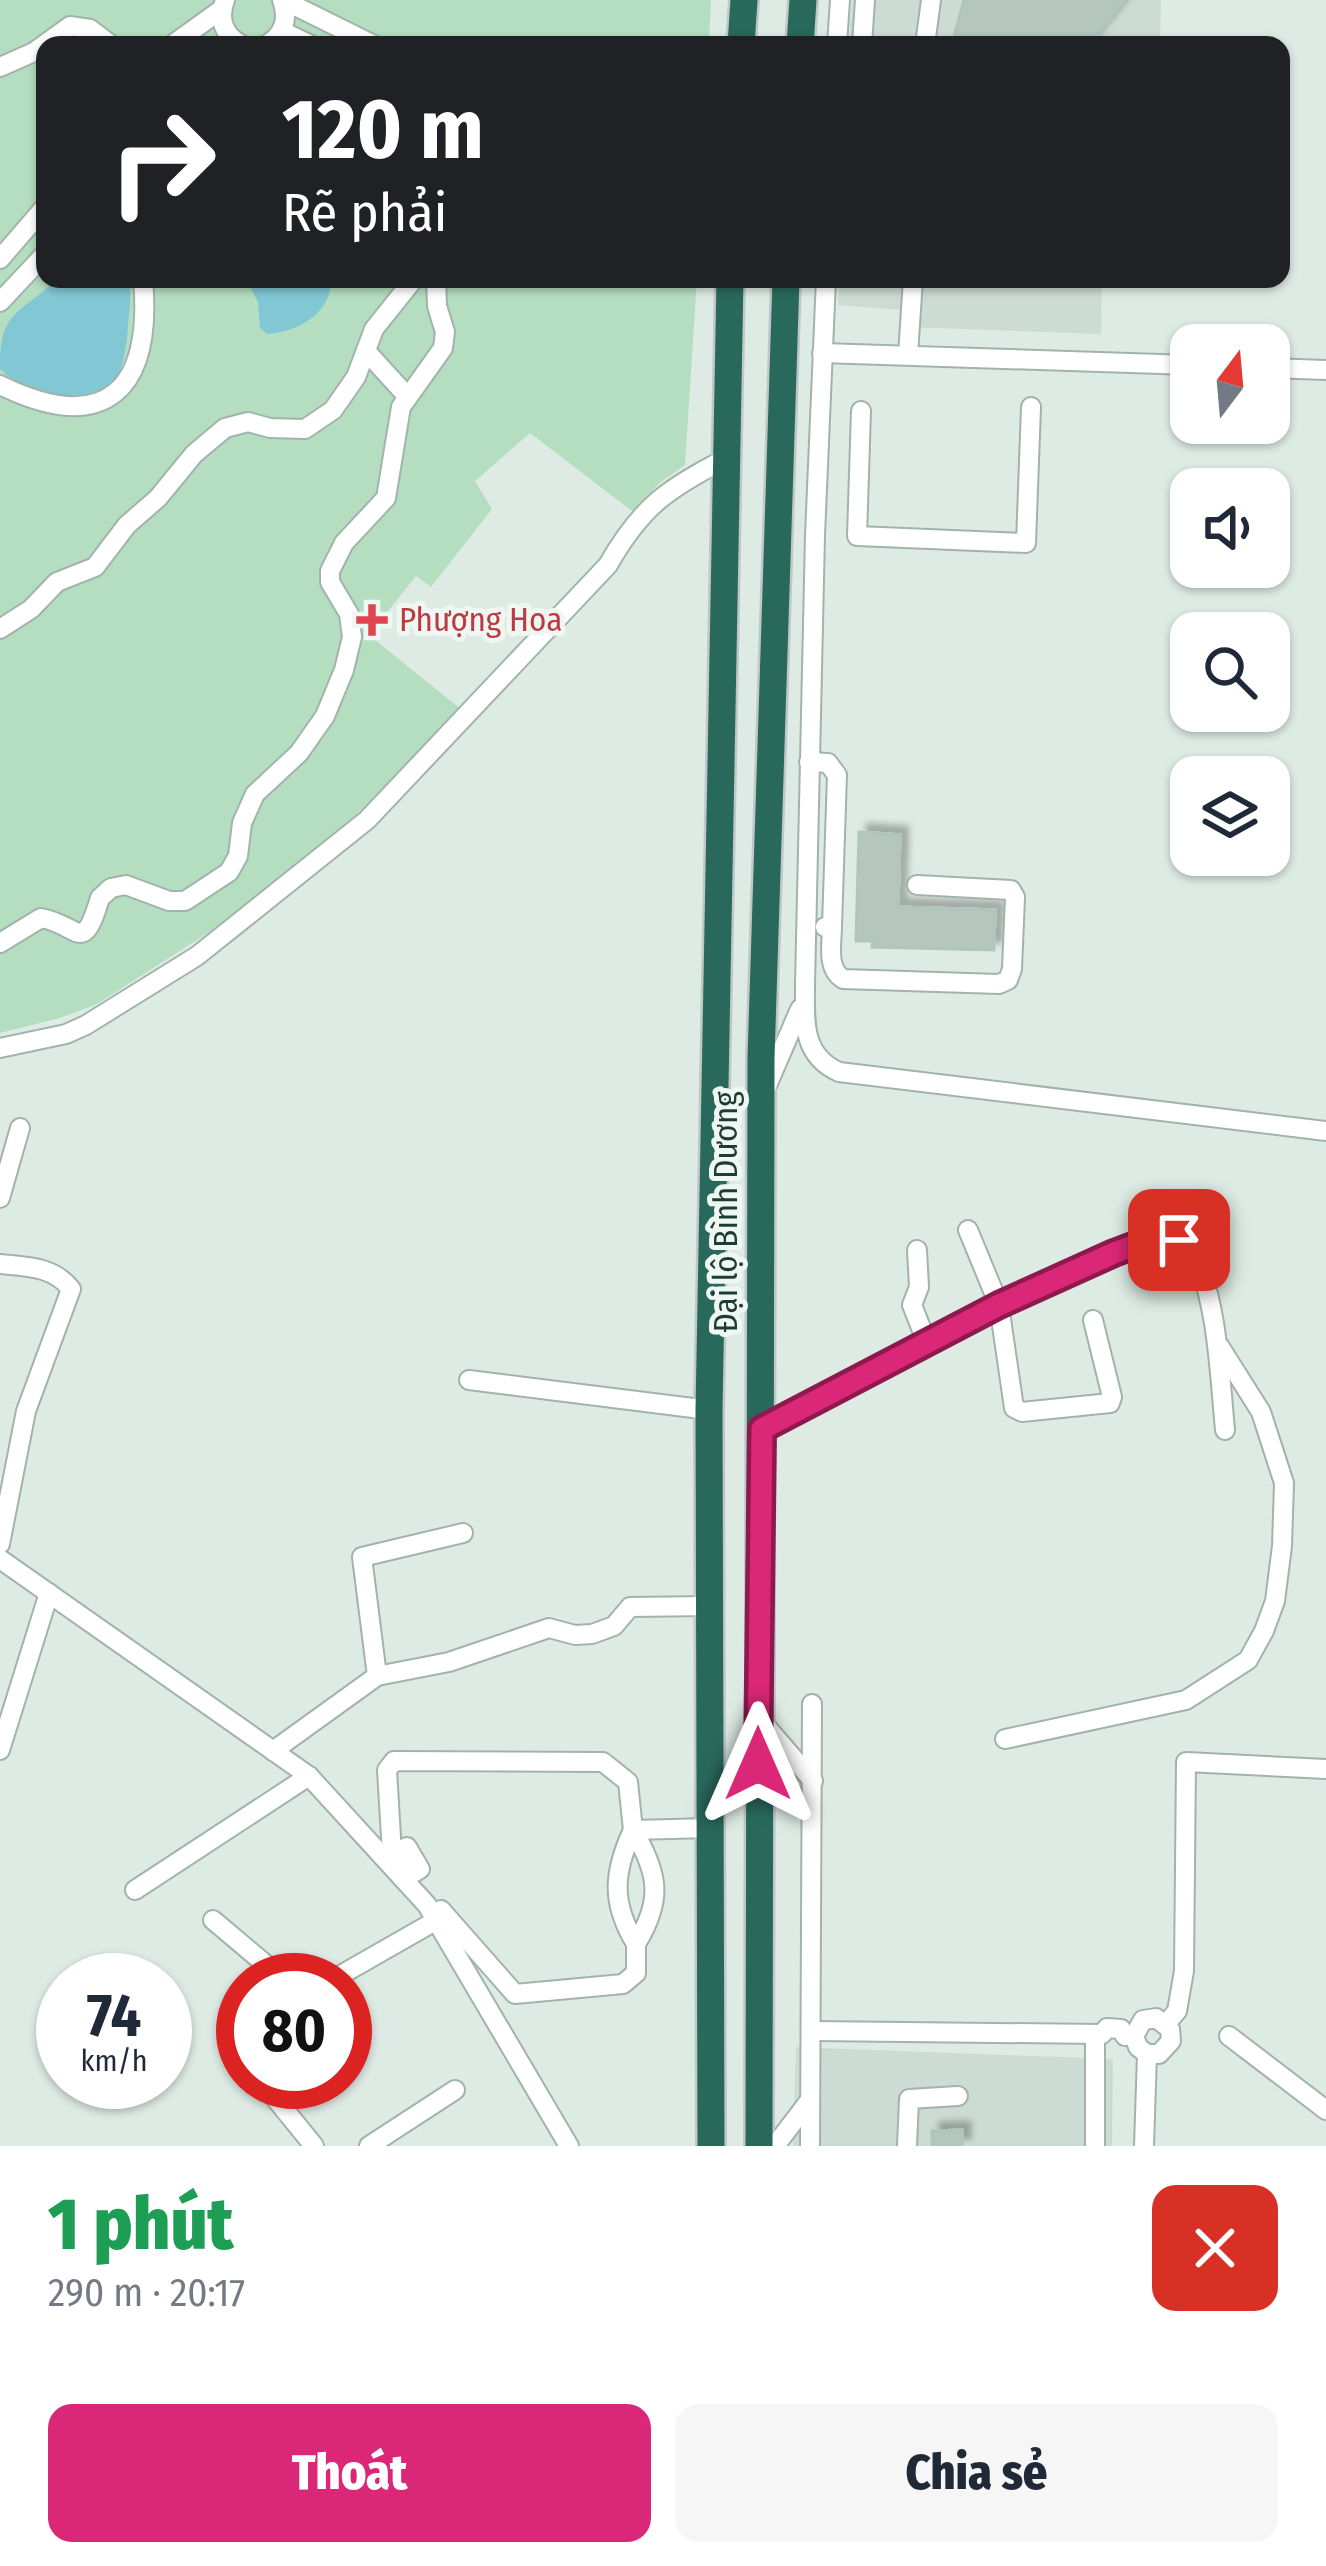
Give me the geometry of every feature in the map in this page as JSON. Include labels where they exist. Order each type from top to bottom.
[{"type":"highway","points":[[741,36],[743,0]]},
{"type":"highway","points":[[801,36],[803,0]]},
{"type":"highway","name":"Đại lộ Bình Dương","points":[[711,2146],[709,1410],[730,288]]},
{"type":"highway","name":"Đại lộ Bình Dương","points":[[758,2146],[761,1105],[786,288]]},
{"type":"street","points":[[276,36],[286,19],[282,0]]},
{"type":"street","points":[[282,0],[356,36]]},
{"type":"street","points":[[838,36],[840,0]]},
{"type":"street","points":[[863,36],[866,0]]},
{"type":"street","points":[[926,36],[931,0]]},
{"type":"street","points":[[224,5],[228,36]]},
{"type":"street","points":[[184,36],[224,5]]},
{"type":"street","points":[[56,36],[70,26],[90,28],[100,36]]},
{"type":"street","points":[[282,31],[292,36]]},
{"type":"street","points":[[0,67],[36,51]]},
{"type":"street","points":[[0,259],[36,217]]},
{"type":"street","points":[[0,302],[36,264]]},
{"type":"street","points":[[2,392],[66,405],[99,404],[117,394],[132,375],[136,359],[143,288]]},
{"type":"street","points":[[0,629],[31,609],[57,582],[95,567],[127,525],[225,428],[248,422],[305,429],[324,417],[350,389],[381,318],[406,288]]},
{"type":"street","points":[[0,943],[41,918],[83,932],[93,924],[100,898],[118,886],[185,901],[232,870],[248,806],[313,735],[344,670],[352,627],[330,583],[330,572],[344,543],[386,498],[399,416],[407,396],[435,364],[445,341],[437,288]]},
{"type":"street","points":[[826,288],[805,987],[808,1040],[819,1060],[839,1072],[1326,1131]]},
{"type":"street","points":[[908,355],[912,288]]},
{"type":"street","points":[[366,351],[407,396]]},
{"type":"street","points":[[822,353],[1170,364]]},
{"type":"street","points":[[1290,369],[1326,370]]},
{"type":"street","points":[[815,536],[1026,543],[1031,407]]},
{"type":"street","points":[[856,536],[861,411]]},
{"type":"street","points":[[0,1048],[65,1034],[106,1014],[197,956],[367,820],[608,565],[630,525],[673,486],[725,459]]},
{"type":"street","points":[[809,762],[828,763],[837,775],[831,963],[836,975],[843,979],[999,984],[1008,980],[1015,897],[1011,890],[917,885]]},
{"type":"street","points":[[806,929],[832,926]]},
{"type":"street","points":[[761,1105],[805,987]]},
{"type":"street","points":[[0,1198],[20,1128]]},
{"type":"street","points":[[968,1230],[999,1305],[1014,1408],[1022,1412],[1110,1403],[1093,1320]]},
{"type":"street","points":[[762,1429],[999,1305],[1154,1238],[1179,1240],[1193,1247],[1208,1283],[1226,1430]]},
{"type":"street","points":[[917,1250],[919,1287],[912,1305],[927,1342]]},
{"type":"street","points":[[0,1264],[43,1269],[62,1277],[71,1289],[26,1411],[1,1534]]},
{"type":"street","points":[[1005,1739],[1186,1700],[1248,1660],[1264,1631],[1275,1601],[1284,1484],[1262,1412],[1217,1343]]},
{"type":"street","points":[[469,1380],[709,1410]]},
{"type":"street","points":[[377,1676],[362,1558],[463,1533]]},
{"type":"street","points":[[0,1559],[309,1776],[514,1994],[623,1984],[635,1973],[636,1944],[654,1915],[652,1863],[633,1830],[628,1782],[607,1763],[394,1761],[387,1770],[388,1855]]},
{"type":"street","points":[[0,1750],[49,1593]]},
{"type":"street","points":[[273,1751],[377,1676],[449,1662],[549,1628],[592,1634],[614,1626],[630,1607],[709,1606]]},
{"type":"street","points":[[810,2146],[812,1704]]},
{"type":"street","points":[[758,1717],[812,1780]]},
{"type":"street","points":[[1166,2024],[1177,2011],[1184,1971],[1186,1762],[1326,1769]]},
{"type":"street","points":[[136,1890],[309,1776]]},
{"type":"street","points":[[633,1830],[710,1828]]},
{"type":"street","points":[[633,1830],[618,1863],[619,1916],[636,1944]]},
{"type":"street","points":[[407,1877],[569,2146]]},
{"type":"street","points":[[213,1920],[252,1953]]},
{"type":"street","points":[[372,1957],[437,1920]]},
{"type":"street","points":[[812,2031],[1099,2034],[1107,2028],[1121,2029],[1148,2054],[1160,2054],[1172,2035],[1156,2018],[1143,2020],[1130,2036]]},
{"type":"street","points":[[1095,2146],[1099,2034]]},
{"type":"street","points":[[1229,2036],[1326,2110]]},
{"type":"street","points":[[1144,2146],[1148,2054]]},
{"type":"street","points":[[369,2146],[455,2090]]},
{"type":"street","points":[[907,2146],[909,2099],[958,2096]]},
{"type":"street","points":[[775,2146],[810,2100]]},
{"type":"street","points":[[284,2109],[314,2146]]},
{"type":"shaded area","points":[[852,0],[1161,0],[1160,36],[850,36]]},
{"type":"shaded area","points":[[839,288],[1102,288],[1101,334],[903,327],[901,310],[838,305]]},
{"type":"shaded area","points":[[796,2047],[1113,2059],[1112,2146],[793,2146]]},
{"type":"green space","points":[[0,0],[711,0],[709,36],[36,36],[36,288],[696,288],[685,465],[632,511],[530,433],[475,481],[492,509],[431,587],[416,576],[369,635],[462,710],[347,824],[228,920],[97,1004],[0,1033]]},
{"type":"water","points":[[46,288],[130,288],[123,362],[111,386],[88,397],[72,398],[24,385],[0,369],[4,334],[22,308]]},
{"type":"water","points":[[251,288],[330,288],[326,302],[311,318],[267,334],[260,328],[258,302]]},
{"type":"building","points":[[964,0],[1124,0],[1095,36],[954,36]]},
{"type":"building","points":[[859,832],[900,835],[898,907],[995,910],[994,950],[872,947],[873,941],[856,941]]},
{"type":"building","points":[[962,2130],[962,2146],[932,2146],[932,2131]]},
{"type":"place","name":"Phượng Hoa","points":[[372,620]]},
{"type":"route","points":[[758,1764],[762,1429],[999,1305],[1154,1238],[1179,1240]]}]
